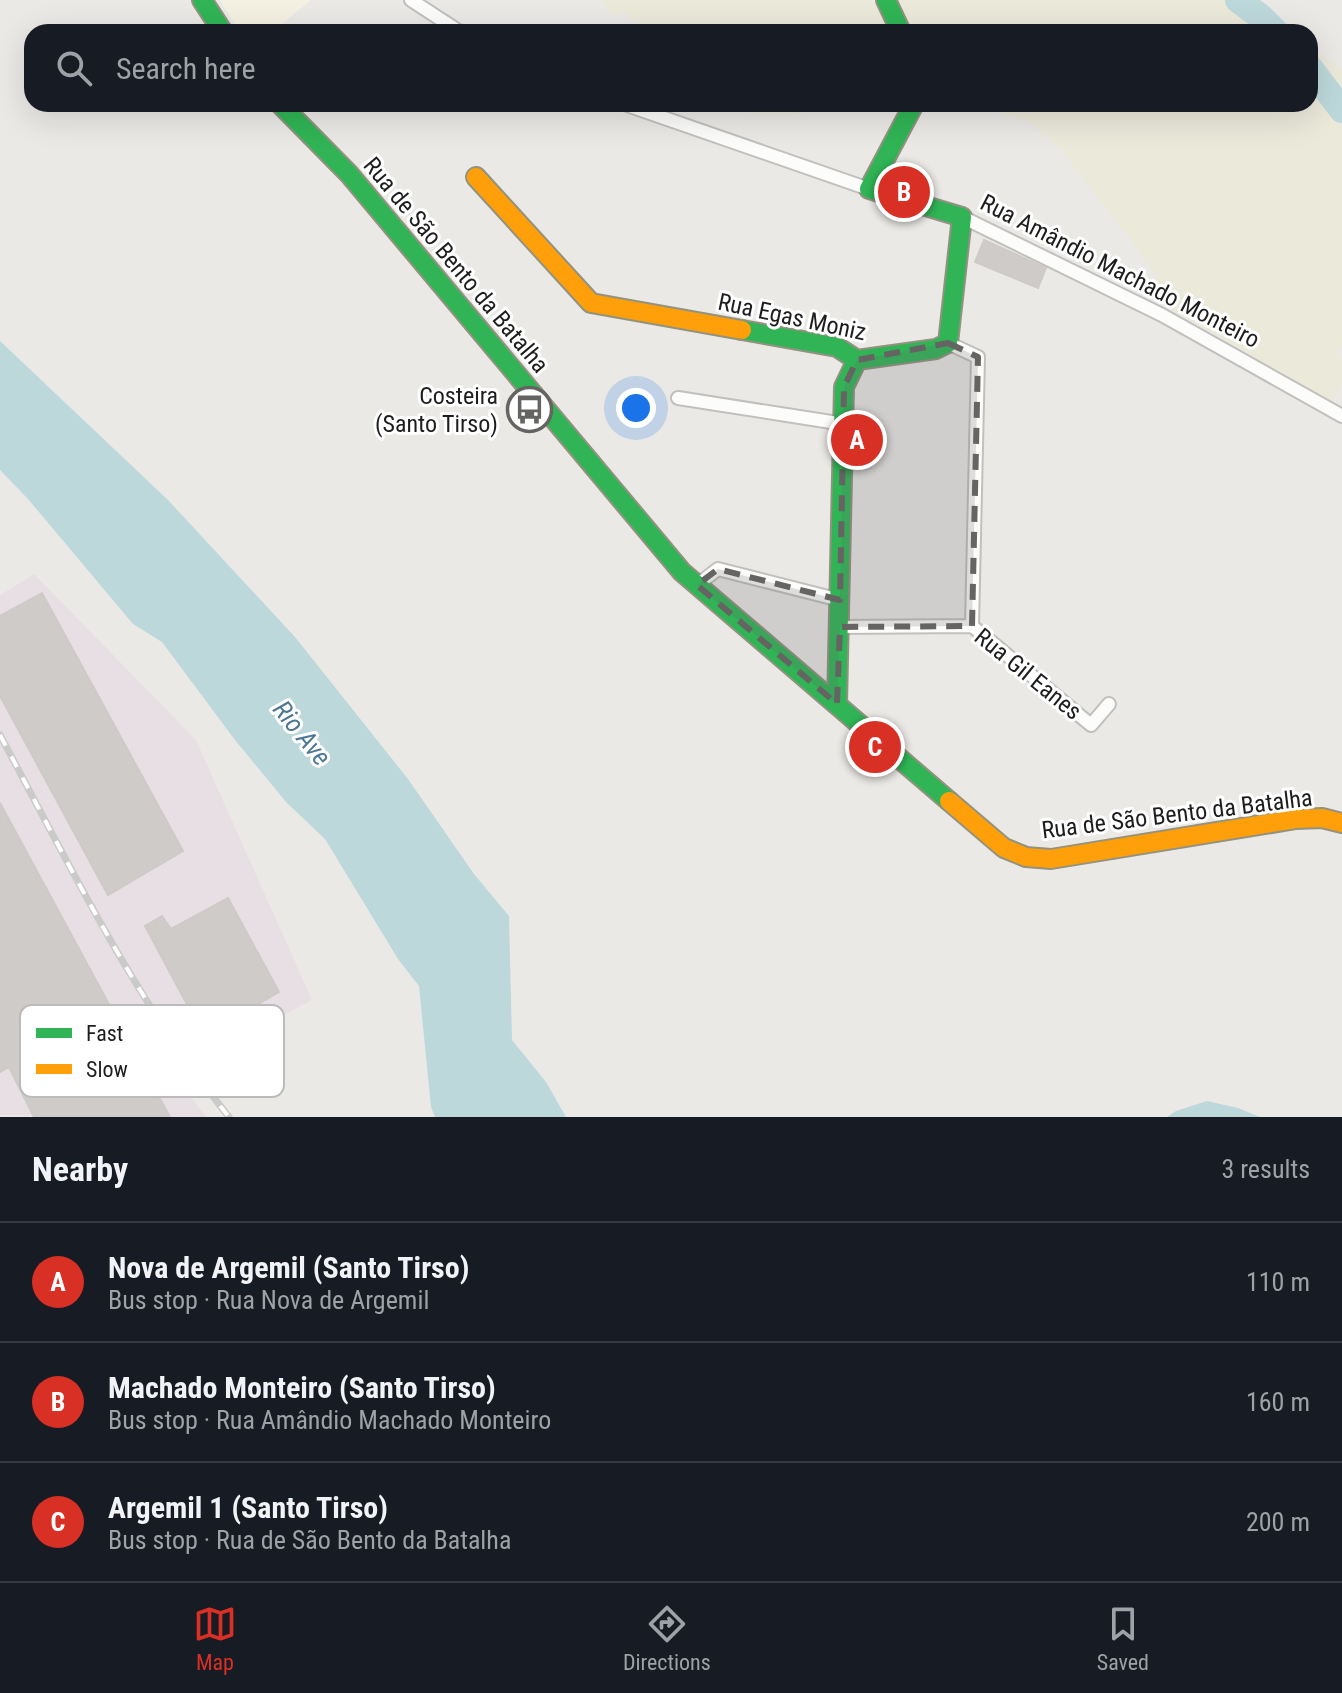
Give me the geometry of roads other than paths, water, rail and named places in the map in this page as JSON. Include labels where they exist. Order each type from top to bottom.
[{"type":"street","points":[[202,0],[218,24]]},
{"type":"street","points":[[411,0],[448,24]]},
{"type":"street","points":[[886,0],[897,24]]},
{"type":"street","name":"Rua de São Bento da Batalha","points":[[288,112],[349,174],[682,572],[1004,848],[1026,857],[1051,859],[1296,819],[1322,818],[1342,823]]},
{"type":"street","points":[[647,112],[869,189],[910,112]]},
{"type":"street","name":"Rua Egas Moniz","points":[[476,177],[591,303],[837,347],[857,360],[936,349],[948,343]]},
{"type":"street","name":"Rua Amândio Machado Monteiro","points":[[869,189],[962,217],[1162,315],[1342,416]]},
{"type":"street","points":[[962,217],[948,343],[978,357],[972,626]]},
{"type":"street","points":[[837,704],[844,387],[857,360]]},
{"type":"street","points":[[678,398],[844,424]]},
{"type":"street","points":[[697,585],[718,569],[840,600]]},
{"type":"street","name":"Rua Gil Eanes","points":[[840,627],[972,626],[1091,725],[1109,704]]},
{"type":"water","name":"Rio Ave","points":[[0,341],[168,500],[295,637],[408,779],[474,874],[509,916],[512,1040],[546,1082],[566,1117],[435,1117],[431,1107],[419,986],[398,959],[325,839],[286,802],[162,642],[133,624],[0,470]]},
{"type":"water","points":[[1207,1101],[1238,1108],[1260,1117],[1167,1117]]},
{"type":"waterway","points":[[1238,0],[1268,24]]},
{"type":"waterway","points":[[1318,78],[1342,110]]},
{"type":"railway","points":[[0,735],[106,932],[150,1005]]},
{"type":"railway","points":[[214,1097],[229,1117]]},
{"type":"place","name":"Machado Monteiro (Santo Tirso)","points":[[904,192]]},
{"type":"place","name":"Costeira (Santo Tirso)","points":[[529,410]]},
{"type":"place","name":"Nova de Argemil (Santo Tirso)","points":[[857,440]]},
{"type":"place","name":"Argemil 1 (Santo Tirso)","points":[[875,747]]}]
